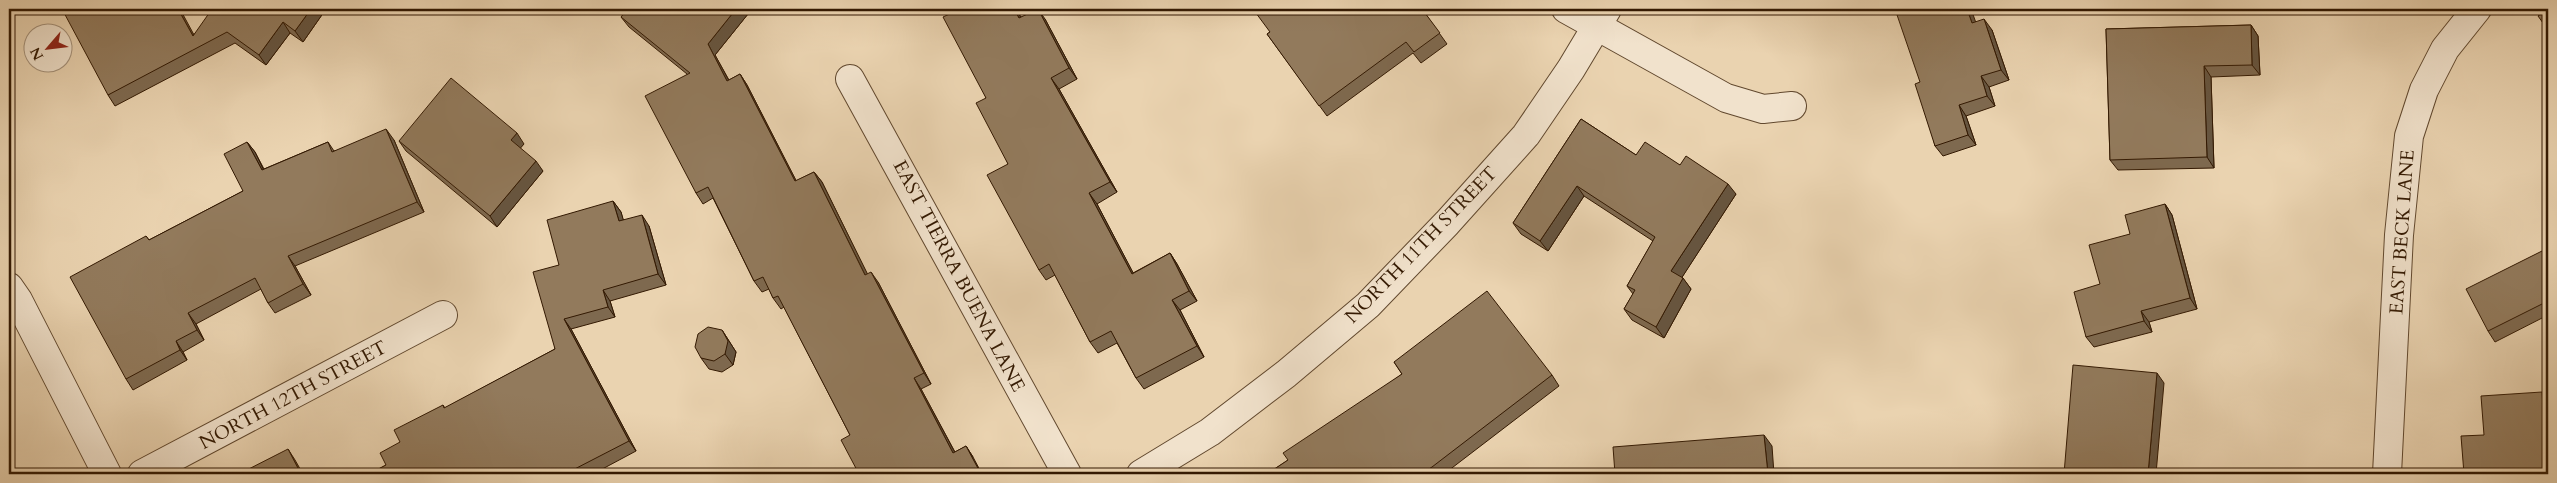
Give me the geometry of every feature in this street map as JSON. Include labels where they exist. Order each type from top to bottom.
[{"type":"street","points":[[1566,9],[1603,18],[1726,98],[1763,109],[1792,106]]},
{"type":"street","name":"EAST BECK LANE","points":[[2387,474],[2399,235],[2409,136],[2424,90],[2445,49],[2477,9]]},
{"type":"street","name":"NORTH 11TH STREET","points":[[1141,474],[1210,432],[1286,374],[1368,305],[1526,135],[1603,18]]},
{"type":"street","name":"EAST TIERRA BUENA LANE","points":[[850,79],[1067,474]]},
{"type":"street","points":[[9,287],[18,300],[107,474]]},
{"type":"street","name":"NORTH 12TH STREET","points":[[142,474],[444,315]]},
{"type":"building","points":[[62,9],[178,9],[193,36],[212,9],[311,9],[295,31],[283,22],[259,55],[227,32],[108,95],[72,28],[72,22],[69,22]]},
{"type":"building","points":[[628,9],[736,9],[708,44],[727,81],[740,74],[795,181],[814,172],[865,275],[871,272],[924,373],[914,378],[953,453],[966,446],[981,474],[859,474],[841,440],[850,435],[778,296],[773,298],[763,277],[754,281],[708,187],[696,193],[645,96],[690,73],[621,17]]},
{"type":"building","points":[[960,9],[1014,9],[1019,18],[1038,9],[1069,68],[1051,78],[1110,182],[1089,193],[1132,274],[1170,253],[1189,291],[1172,300],[1197,346],[1136,378],[1111,331],[1090,342],[1049,264],[1039,270],[987,175],[1008,164],[976,103],[986,98],[943,17]]},
{"type":"building","points":[[1253,9],[1288,9],[1290,11],[1294,9],[1422,9],[1440,33],[1414,52],[1406,42],[1319,106],[1267,34],[1270,32]]},
{"type":"building","points":[[1895,9],[1967,9],[1972,23],[1984,19],[2001,70],[1981,76],[1987,96],[1959,105],[1968,135],[1935,146],[1915,84],[1920,82]]},
{"type":"building","points":[[2548,9],[2548,30],[2538,16]]},
{"type":"building","points":[[2251,25],[2252,65],[2204,66],[2207,157],[2110,160],[2106,29]]},
{"type":"building","points":[[451,78],[517,133],[511,140],[536,161],[490,216],[399,141]]},
{"type":"building","points":[[1581,119],[1636,155],[1645,142],[1680,165],[1686,156],[1728,184],[1671,271],[1683,278],[1656,327],[1624,309],[1635,290],[1627,286],[1655,237],[1577,186],[1540,241],[1513,223]]},
{"type":"building","points":[[386,129],[417,202],[288,256],[303,284],[268,303],[255,278],[188,313],[197,330],[176,341],[180,350],[126,379],[70,277],[146,236],[149,240],[243,191],[224,154],[247,142],[262,170],[328,142],[332,152]]},
{"type":"building","points":[[613,201],[619,221],[642,215],[658,274],[603,290],[608,307],[564,319],[629,441],[565,474],[369,474],[386,465],[380,453],[400,442],[394,430],[443,405],[444,408],[555,349],[533,272],[559,265],[547,220]]},
{"type":"building","points":[[2165,204],[2190,298],[2141,311],[2144,321],[2086,337],[2074,292],[2100,284],[2089,245],[2130,234],[2125,215]]},
{"type":"building","points":[[2548,248],[2548,301],[2488,331],[2466,289]]},
{"type":"building","points":[[1487,291],[1552,375],[1421,474],[1267,474],[1288,460],[1283,453],[1402,374],[1394,362]]},
{"type":"building","points":[[708,327],[722,330],[728,341],[725,354],[714,361],[701,358],[695,347],[698,334]]},
{"type":"building","points":[[2073,365],[2157,373],[2148,474],[2064,474]]},
{"type":"building","points":[[2542,392],[2548,474],[2464,474],[2461,436],[2484,435],[2481,396]]},
{"type":"building","points":[[1764,435],[1768,474],[1615,474],[1613,447]]},
{"type":"building","points":[[288,449],[301,474],[239,474]]}]
